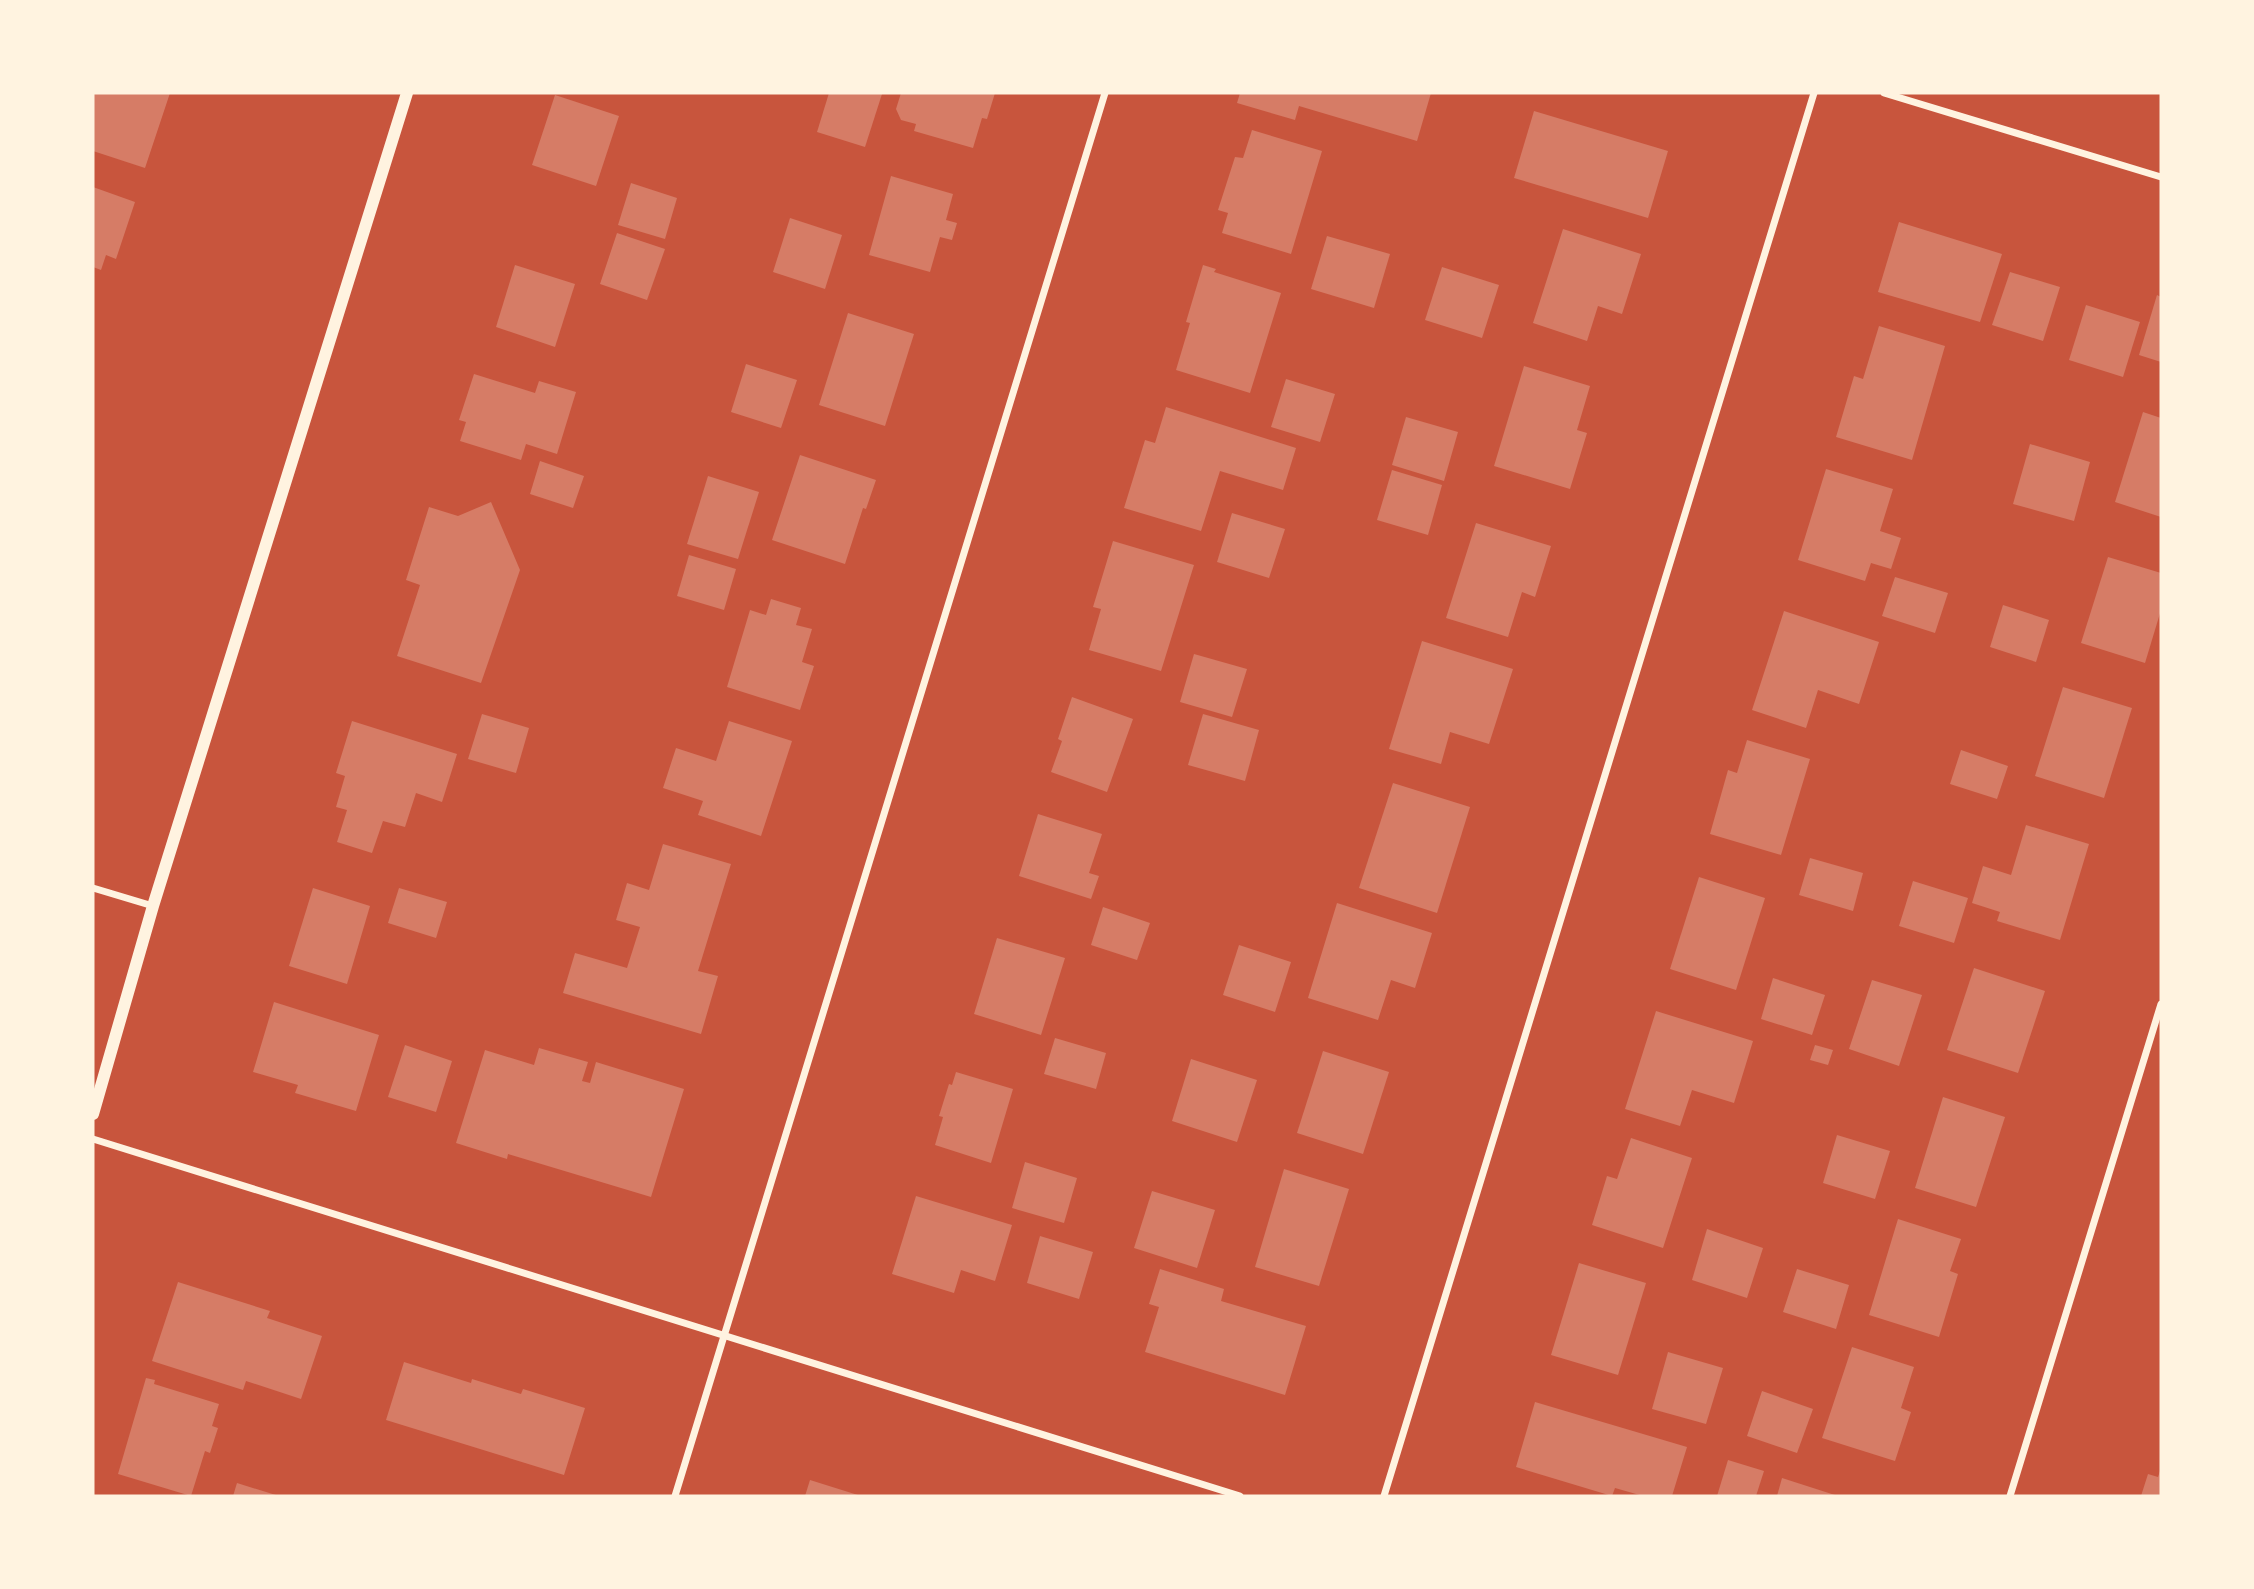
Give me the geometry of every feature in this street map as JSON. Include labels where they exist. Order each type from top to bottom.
[{"type":"street","points":[[93,1114],[153,906],[407,93]]},
{"type":"street","points":[[675,1496],[1105,93]]},
{"type":"street","points":[[1384,1496],[1814,93]]},
{"type":"street","points":[[1884,93],[2161,177]]},
{"type":"street","points":[[93,888],[153,906]]},
{"type":"street","points":[[2010,1496],[2161,1004]]},
{"type":"street","points":[[93,1139],[1240,1496]]},
{"type":"building","points":[[93,93],[170,93],[145,168],[93,151]]},
{"type":"building","points":[[829,93],[882,94],[865,147],[817,132]]},
{"type":"building","points":[[901,93],[995,93],[987,119],[982,118],[973,148],[914,131],[916,124],[901,120],[896,109]]},
{"type":"building","points":[[1240,93],[1431,93],[1417,141],[1299,106],[1295,120],[1237,103]]},
{"type":"building","points":[[555,95],[619,116],[596,186],[532,165]]},
{"type":"building","points":[[1534,111],[1668,151],[1648,218],[1514,178]]},
{"type":"building","points":[[1252,130],[1322,151],[1291,254],[1222,233],[1228,213],[1218,210],[1235,157],[1243,158]]},
{"type":"building","points":[[891,176],[953,194],[946,220],[957,223],[952,240],[940,237],[930,272],[869,255]]},
{"type":"building","points":[[631,183],[677,198],[665,239],[618,225]]},
{"type":"building","points":[[93,187],[135,202],[116,259],[106,255],[101,270],[93,267]]},
{"type":"building","points":[[790,218],[842,235],[825,289],[773,272]]},
{"type":"building","points":[[1899,222],[2002,254],[1980,322],[1878,292]]},
{"type":"building","points":[[1563,229],[1641,254],[1622,314],[1598,306],[1587,341],[1533,323]]},
{"type":"building","points":[[617,233],[665,249],[647,300],[600,284]]},
{"type":"building","points":[[1327,236],[1390,254],[1374,308],[1311,289]]},
{"type":"building","points":[[515,265],[575,284],[555,347],[496,327]]},
{"type":"building","points":[[1203,265],[1216,269],[1214,272],[1281,293],[1250,393],[1176,370],[1190,323],[1186,322]]},
{"type":"building","points":[[1442,267],[1499,285],[1482,338],[1425,320]]},
{"type":"building","points":[[2010,272],[2060,287],[2043,341],[1992,325]]},
{"type":"building","points":[[2157,295],[2161,297],[2161,362],[2139,355]]},
{"type":"building","points":[[2086,305],[2140,322],[2123,377],[2069,360]]},
{"type":"building","points":[[848,313],[914,334],[885,426],[819,405]]},
{"type":"building","points":[[1879,326],[1945,346],[1912,460],[1836,437],[1854,376],[1863,379]]},
{"type":"building","points":[[746,364],[797,380],[781,428],[731,412]]},
{"type":"building","points":[[1524,366],[1590,386],[1577,430],[1587,433],[1570,489],[1494,466]]},
{"type":"building","points":[[474,374],[535,393],[539,381],[576,392],[557,454],[526,444],[521,460],[460,441],[466,422],[459,420]]},
{"type":"building","points":[[1286,379],[1335,394],[1320,442],[1271,427]]},
{"type":"building","points":[[1166,407],[1296,448],[1283,490],[1220,471],[1201,531],[1124,508],[1145,440],[1155,443]]},
{"type":"building","points":[[2143,412],[2161,418],[2161,517],[2115,502]]},
{"type":"building","points":[[1406,417],[1458,432],[1444,481],[1392,465]]},
{"type":"building","points":[[2030,444],[2090,462],[2074,521],[2013,504]]},
{"type":"building","points":[[800,455],[876,480],[866,509],[863,508],[845,564],[772,540]]},
{"type":"building","points":[[540,461],[584,476],[573,508],[530,494]]},
{"type":"building","points":[[1826,469],[1893,489],[1880,531],[1901,538],[1891,569],[1871,563],[1865,581],[1798,560]]},
{"type":"building","points":[[1392,470],[1442,485],[1428,535],[1377,520]]},
{"type":"building","points":[[708,476],[759,492],[738,559],[687,544]]},
{"type":"building","points":[[491,502],[520,570],[481,683],[397,656],[420,585],[406,580],[429,507],[458,516]]},
{"type":"building","points":[[1232,513],[1285,529],[1269,578],[1217,562]]},
{"type":"building","points":[[1476,523],[1551,546],[1535,597],[1522,592],[1508,637],[1446,618]]},
{"type":"building","points":[[1113,541],[1194,565],[1161,671],[1089,650],[1101,609],[1093,607]]},
{"type":"building","points":[[689,555],[736,569],[724,610],[677,596]]},
{"type":"building","points":[[2108,557],[2161,573],[2161,610],[2145,663],[2081,643]]},
{"type":"building","points":[[1895,577],[1948,593],[1935,633],[1882,616]]},
{"type":"building","points":[[771,599],[801,608],[796,625],[812,629],[802,662],[814,666],[800,710],[727,687],[750,610],[766,615]]},
{"type":"building","points":[[2003,605],[2049,620],[2036,662],[1990,647]]},
{"type":"building","points":[[1784,611],[1879,642],[1859,704],[1818,690],[1806,728],[1752,710]]},
{"type":"building","points":[[1422,641],[1513,669],[1489,744],[1450,732],[1441,764],[1389,749]]},
{"type":"building","points":[[1194,654],[1247,669],[1232,717],[1180,702]]},
{"type":"building","points":[[2063,687],[2132,708],[2104,798],[2035,776]]},
{"type":"building","points":[[1072,697],[1133,719],[1107,792],[1051,772],[1062,741],[1058,739]]},
{"type":"building","points":[[482,714],[529,728],[516,773],[468,759]]},
{"type":"building","points":[[1203,714],[1259,730],[1245,781],[1188,765]]},
{"type":"building","points":[[352,721],[457,754],[442,802],[416,793],[405,827],[383,821],[372,853],[337,842],[347,810],[336,807],[345,776],[336,773]]},
{"type":"building","points":[[729,721],[792,741],[761,836],[698,815],[703,801],[663,788],[676,748],[716,761]]},
{"type":"building","points":[[1747,740],[1810,759],[1781,855],[1710,834],[1728,770],[1737,773]]},
{"type":"building","points":[[1961,750],[2008,766],[1997,799],[1950,784]]},
{"type":"building","points":[[1393,783],[1470,807],[1437,913],[1359,888]]},
{"type":"building","points":[[1038,814],[1102,834],[1089,873],[1099,876],[1091,899],[1019,876]]},
{"type":"building","points":[[2026,825],[2089,844],[2060,940],[1997,921],[2000,912],[1972,903],[1983,866],[2011,875]]},
{"type":"building","points":[[663,844],[731,864],[698,971],[718,976],[701,1034],[563,993],[575,953],[627,968],[640,927],[616,920],[627,883],[649,890]]},
{"type":"building","points":[[1810,858],[1863,873],[1853,911],[1799,895]]},
{"type":"building","points":[[1699,877],[1765,898],[1736,990],[1670,969]]},
{"type":"building","points":[[1913,881],[1968,898],[1954,943],[1899,926]]},
{"type":"building","points":[[313,888],[370,906],[347,984],[289,966]]},
{"type":"building","points":[[399,888],[447,902],[436,938],[388,923]]},
{"type":"building","points":[[1337,903],[1432,933],[1415,988],[1391,980],[1378,1020],[1308,998]]},
{"type":"building","points":[[1103,907],[1150,923],[1137,960],[1091,945]]},
{"type":"building","points":[[997,938],[1065,958],[1041,1035],[974,1014]]},
{"type":"building","points":[[1239,945],[1291,962],[1275,1012],[1223,995]]},
{"type":"building","points":[[1974,968],[2045,991],[2018,1073],[1947,1050]]},
{"type":"building","points":[[1773,978],[1825,995],[1812,1035],[1761,1019]]},
{"type":"building","points":[[1872,980],[1922,995],[1899,1066],[1849,1049]]},
{"type":"building","points":[[274,1002],[379,1035],[356,1111],[295,1093],[298,1085],[253,1072]]},
{"type":"building","points":[[1656,1011],[1753,1041],[1734,1103],[1692,1090],[1680,1126],[1625,1109]]},
{"type":"building","points":[[1055,1038],[1106,1053],[1096,1089],[1044,1074]]},
{"type":"building","points":[[405,1045],[452,1061],[436,1112],[388,1097]]},
{"type":"building","points":[[1815,1045],[1833,1050],[1828,1065],[1810,1060]]},
{"type":"building","points":[[539,1048],[588,1062],[582,1081],[590,1083],[596,1062],[684,1089],[651,1197],[508,1154],[507,1159],[456,1143],[485,1050],[534,1065]]},
{"type":"building","points":[[1323,1051],[1389,1072],[1363,1154],[1297,1133]]},
{"type":"building","points":[[1191,1059],[1257,1080],[1237,1142],[1172,1121]]},
{"type":"building","points":[[956,1072],[1013,1089],[991,1163],[935,1145],[943,1117],[939,1116],[949,1084],[952,1085]]},
{"type":"building","points":[[1943,1097],[2005,1117],[1976,1207],[1915,1188]]},
{"type":"building","points":[[1837,1135],[1890,1151],[1875,1199],[1823,1183]]},
{"type":"building","points":[[1631,1138],[1692,1158],[1663,1248],[1592,1225],[1607,1176],[1617,1179]]},
{"type":"building","points":[[1025,1162],[1077,1178],[1064,1223],[1012,1208]]},
{"type":"building","points":[[1284,1169],[1349,1189],[1319,1286],[1255,1267]]},
{"type":"building","points":[[1152,1191],[1215,1210],[1197,1268],[1134,1248]]},
{"type":"building","points":[[916,1196],[1012,1225],[995,1281],[961,1270],[954,1293],[892,1274]]},
{"type":"building","points":[[1898,1219],[1961,1239],[1950,1271],[1958,1274],[1939,1337],[1869,1315]]},
{"type":"building","points":[[1707,1229],[1763,1248],[1747,1298],[1692,1280]]},
{"type":"building","points":[[1040,1236],[1093,1252],[1079,1299],[1027,1283]]},
{"type":"building","points":[[1579,1263],[1646,1283],[1618,1375],[1551,1355]]},
{"type":"building","points":[[1160,1269],[1224,1289],[1221,1301],[1306,1326],[1285,1395],[1145,1352],[1159,1307],[1149,1304]]},
{"type":"building","points":[[1797,1269],[1849,1285],[1836,1329],[1783,1312]]},
{"type":"building","points":[[178,1282],[270,1311],[267,1318],[322,1336],[301,1399],[246,1381],[243,1390],[152,1361]]},
{"type":"building","points":[[1852,1347],[1914,1367],[1901,1408],[1911,1412],[1895,1461],[1822,1438]]},
{"type":"building","points":[[1668,1352],[1723,1368],[1706,1424],[1652,1409]]},
{"type":"building","points":[[404,1362],[471,1383],[472,1379],[521,1394],[523,1389],[585,1408],[564,1475],[386,1420]]},
{"type":"building","points":[[146,1378],[155,1380],[154,1384],[219,1404],[212,1426],[218,1428],[210,1453],[205,1451],[191,1496],[118,1474]]},
{"type":"building","points":[[1762,1391],[1813,1409],[1797,1453],[1747,1436]]},
{"type":"building","points":[[1535,1402],[1687,1447],[1672,1496],[1643,1496],[1615,1488],[1612,1496],[1516,1467]]},
{"type":"building","points":[[1728,1460],[1764,1471],[1756,1496],[1717,1496]]},
{"type":"building","points":[[2161,1468],[2161,1496],[2141,1496],[2148,1474],[2158,1477]]},
{"type":"building","points":[[1782,1478],[1838,1496],[1777,1496]]},
{"type":"building","points":[[810,1480],[861,1496],[805,1496]]},
{"type":"building","points":[[237,1483],[279,1496],[233,1496]]}]
